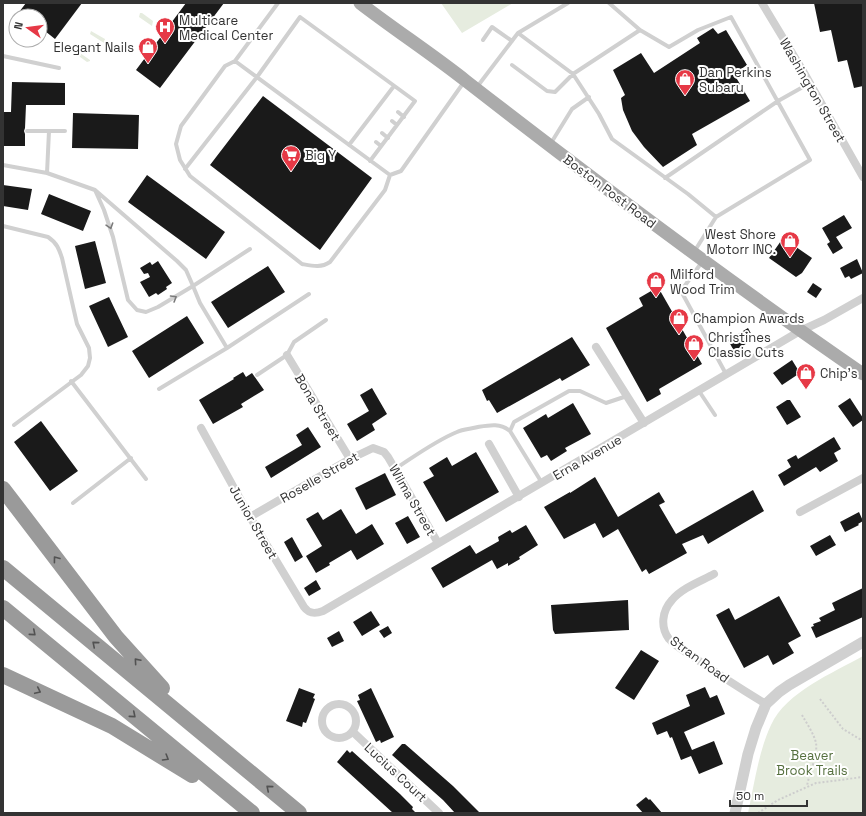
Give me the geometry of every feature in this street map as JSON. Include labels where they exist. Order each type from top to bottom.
[{"type":"highway","points":[[3,489],[124,647],[157,683],[233,758]]},
{"type":"highway","points":[[3,568],[299,813]]},
{"type":"highway","points":[[3,608],[246,808]]},
{"type":"highway","points":[[3,675],[112,726],[246,808]]},
{"type":"main road","name":"Boston Post Road","points":[[360,3],[465,80],[549,146],[698,256],[800,331],[863,374]]},
{"type":"street","name":"Washington Street","points":[[762,3],[810,83],[863,177]]},
{"type":"street","name":"Erna Avenue","points":[[310,613],[323,611],[800,331],[824,320],[863,298]]},
{"type":"street","points":[[596,347],[644,423]]},
{"type":"street","name":"Bona Street","points":[[286,355],[350,459]]},
{"type":"street","name":"Junior Street","points":[[201,428],[250,516],[304,607],[310,613]]},
{"type":"street","points":[[489,444],[519,497]]},
{"type":"street","name":"Roselle Street","points":[[250,516],[350,459],[373,448],[384,452],[388,457]]},
{"type":"street","name":"Wilma Street","points":[[388,457],[438,543]]},
{"type":"street","points":[[800,512],[863,478]]},
{"type":"street","name":"Stran Road","points":[[714,574],[678,594],[672,600],[667,606],[663,618],[665,632],[673,643],[720,676],[766,704]]},
{"type":"street","points":[[735,813],[750,747],[766,704],[789,685],[863,642]]},
{"type":"street","points":[[342,704],[352,710],[356,721],[352,732],[344,738],[334,737],[329,734],[323,726],[322,721],[326,711],[330,707],[342,704]]},
{"type":"street","name":"Lucius Court","points":[[352,732],[439,813]]},
{"type":"lane","points":[[278,3],[235,61],[225,66],[181,126],[176,144],[180,160],[190,176],[302,264],[324,266],[330,262],[385,190],[390,176],[401,170],[465,80]]},
{"type":"lane","points":[[476,89],[518,33],[568,3]]},
{"type":"lane","points":[[609,3],[640,30],[669,47],[698,30],[731,17],[810,160],[716,217],[680,291],[727,374]]},
{"type":"lane","points":[[186,169],[257,77],[300,17],[415,101],[370,161]]},
{"type":"lane","points":[[483,40],[492,27],[512,41]]},
{"type":"lane","points":[[512,65],[547,90],[555,92],[573,74],[640,30]]},
{"type":"lane","points":[[518,33],[573,74],[589,97],[612,140],[688,194],[716,217]]},
{"type":"lane","points":[[3,56],[59,68]]},
{"type":"lane","points":[[235,61],[390,176]]},
{"type":"lane","points":[[665,178],[778,101],[810,83]]},
{"type":"lane","points":[[350,145],[394,86]]},
{"type":"lane","points":[[549,146],[572,109],[589,97]]},
{"type":"lane","points":[[382,102],[388,105]]},
{"type":"lane","points":[[376,110],[381,113]]},
{"type":"lane","points":[[398,112],[404,117]]},
{"type":"lane","points":[[392,121],[397,125]]},
{"type":"lane","points":[[367,122],[373,126]]},
{"type":"lane","points":[[46,173],[49,131]]},
{"type":"lane","points":[[27,132],[65,131]]},
{"type":"lane","points":[[360,131],[366,135]]},
{"type":"lane","points":[[382,133],[388,138]]},
{"type":"lane","points":[[376,142],[381,146]]},
{"type":"lane","points":[[3,165],[46,173],[95,190],[178,261],[186,270],[200,303],[227,348]]},
{"type":"lane","points":[[95,190],[104,210],[113,238],[128,300],[137,310],[146,312],[158,307],[250,249]]},
{"type":"lane","points":[[3,226],[48,237],[54,241],[59,249],[77,324],[87,344],[90,354],[88,366],[80,375],[14,425]]},
{"type":"lane","points":[[159,389],[227,348],[309,294]]},
{"type":"lane","points":[[257,375],[286,355],[294,342],[326,320]]},
{"type":"lane","points":[[72,381],[146,479]]},
{"type":"lane","points":[[510,431],[514,422],[569,391],[588,393],[606,403],[627,396]]},
{"type":"lane","points":[[699,391],[715,415]]},
{"type":"lane","points":[[395,469],[442,439],[458,431],[492,425],[501,426],[510,431],[542,483]]},
{"type":"lane","points":[[73,503],[131,458]]},
{"type":"path","points":[[820,699],[843,729],[863,740]]},
{"type":"path","points":[[802,715],[815,739],[816,745],[816,754],[807,786]]},
{"type":"path","points":[[758,813],[778,800],[807,786],[831,780],[863,777]]},
{"type":"green space","points":[[441,3],[513,3],[462,33]]},
{"type":"green space","points":[[140,13],[153,21],[152,26],[139,17]]},
{"type":"green space","points":[[91,31],[105,39],[104,43],[90,34]]},
{"type":"green space","points":[[77,51],[90,61],[87,62],[76,54]]},
{"type":"green space","name":"Beaver Brook Trails","points":[[863,656],[863,813],[748,813],[763,745],[771,725],[778,713],[787,703],[811,684]]},
{"type":"building","points":[[26,3],[82,3],[55,39],[48,33],[48,8],[22,8]]},
{"type":"building","points":[[186,3],[224,3],[160,88],[136,70]]},
{"type":"building","points":[[814,3],[863,3],[863,86],[854,88],[847,60],[838,62],[831,30],[820,32]]},
{"type":"building","name":"Dan Perkins Subaru","points":[[713,28],[718,34],[726,30],[747,65],[734,74],[750,101],[692,134],[697,145],[663,167],[644,147],[632,131],[623,110],[621,98],[625,95],[613,70],[641,53],[654,73],[700,43],[697,38]]},
{"type":"building","points":[[12,82],[65,83],[65,105],[26,105],[24,131],[25,146],[3,146],[3,112],[11,112]]},
{"type":"building","name":"Big Y","points":[[263,96],[372,178],[320,250],[210,165]]},
{"type":"building","points":[[73,113],[139,115],[138,149],[72,148]]},
{"type":"building","points":[[147,175],[225,232],[206,259],[128,202]]},
{"type":"building","points":[[3,185],[32,189],[28,210],[3,206]]},
{"type":"building","points":[[49,194],[91,211],[83,231],[41,214]]},
{"type":"building","points":[[844,215],[852,228],[836,237],[843,248],[833,254],[827,244],[830,242],[822,228]]},
{"type":"building","name":"West Shore Motorr INC.","points":[[783,238],[812,258],[802,273],[796,277],[769,258]]},
{"type":"building","points":[[95,241],[106,283],[85,289],[75,246]]},
{"type":"building","points":[[857,259],[863,273],[851,279],[849,276],[845,278],[840,268]]},
{"type":"building","points":[[158,261],[172,283],[166,287],[167,289],[158,295],[156,293],[149,297],[140,282],[150,277],[148,273],[144,274],[140,268],[150,262],[152,265]]},
{"type":"building","points":[[268,266],[285,292],[228,328],[211,302]]},
{"type":"building","points":[[813,283],[822,289],[816,298],[807,292]]},
{"type":"building","points":[[658,287],[702,364],[659,389],[661,394],[647,402],[606,328],[643,306],[639,298]]},
{"type":"building","points":[[109,297],[128,337],[108,347],[89,306]]},
{"type":"building","points":[[187,316],[204,343],[149,378],[132,351]]},
{"type":"building","points":[[748,328],[754,339],[734,351],[728,340]]},
{"type":"building","points":[[572,337],[590,365],[562,381],[560,378],[497,413],[489,400],[487,401],[482,390]]},
{"type":"building","points":[[792,360],[800,373],[782,385],[773,373]]},
{"type":"building","points":[[243,372],[246,377],[252,373],[264,390],[241,404],[243,407],[213,424],[199,400]]},
{"type":"building","points":[[372,388],[387,414],[372,424],[375,430],[357,441],[347,424],[369,411],[360,395]]},
{"type":"building","points":[[850,398],[863,418],[863,420],[853,427],[838,406]]},
{"type":"building","points":[[787,400],[790,400],[801,417],[787,425],[776,407]]},
{"type":"building","points":[[573,403],[591,434],[565,448],[567,451],[551,461],[547,455],[541,458],[523,428],[546,414],[548,418]]},
{"type":"building","points":[[41,421],[78,471],[50,491],[14,442]]},
{"type":"building","points":[[308,427],[321,447],[271,478],[265,467],[302,445],[296,435]]},
{"type":"building","points":[[834,437],[841,449],[834,453],[838,461],[820,472],[816,467],[784,486],[778,475],[791,467],[787,460],[796,455],[798,459]]},
{"type":"building","points":[[476,452],[499,492],[446,522],[423,482],[434,476],[429,468],[447,457],[452,466]]},
{"type":"building","points":[[385,473],[396,495],[366,510],[355,488]]},
{"type":"building","points":[[595,477],[618,517],[659,492],[665,502],[659,505],[676,534],[753,490],[764,511],[708,544],[703,535],[682,544],[687,553],[649,574],[646,569],[642,572],[618,529],[603,538],[595,523],[564,539],[544,507]]},
{"type":"building","points":[[341,509],[356,534],[372,524],[384,544],[357,560],[351,550],[329,563],[330,565],[316,573],[306,556],[322,546],[306,519],[318,512],[323,520]]},
{"type":"building","points":[[859,512],[863,521],[858,524],[859,525],[845,532],[840,522]]},
{"type":"building","points":[[408,516],[420,537],[407,544],[395,523]]},
{"type":"building","points":[[526,525],[538,545],[508,566],[508,563],[497,569],[492,560],[443,588],[431,568],[470,545],[476,554],[499,541],[498,537],[510,530],[512,533]]},
{"type":"building","points":[[830,535],[836,545],[816,556],[810,546]]},
{"type":"building","points":[[292,537],[303,557],[295,562],[284,542]]},
{"type":"building","points":[[316,580],[321,589],[309,596],[304,588]]},
{"type":"building","points":[[863,588],[863,617],[816,638],[811,627],[814,626],[813,624],[821,621],[819,618],[835,610],[832,603]]},
{"type":"building","points":[[779,596],[801,636],[788,643],[794,653],[773,665],[768,655],[744,668],[716,615],[729,608],[735,620]]},
{"type":"building","points":[[628,600],[629,630],[555,634],[553,630],[551,605]]},
{"type":"building","points":[[371,611],[380,625],[362,636],[353,622]]},
{"type":"building","points":[[388,626],[392,633],[384,638],[379,631]]},
{"type":"building","points":[[339,631],[344,641],[332,647],[327,638]]},
{"type":"building","points":[[641,650],[659,661],[634,700],[615,688]]},
{"type":"building","points":[[705,687],[710,698],[717,695],[725,714],[684,732],[692,750],[714,741],[723,764],[699,774],[691,756],[681,760],[672,737],[670,738],[667,731],[657,735],[652,723],[690,706],[686,695]]},
{"type":"building","points":[[299,688],[315,694],[313,698],[315,699],[306,723],[303,722],[302,727],[286,721]]},
{"type":"building","points":[[371,688],[394,737],[381,743],[380,740],[376,742],[357,701],[360,700],[358,695]]},
{"type":"building","points":[[402,744],[405,744],[453,786],[480,813],[455,813],[443,800],[392,755]]},
{"type":"building","points":[[347,750],[350,753],[352,751],[400,794],[413,807],[412,809],[416,813],[393,813],[337,762]]},
{"type":"building","points":[[646,797],[649,800],[650,799],[662,813],[643,813],[636,805]]},
{"type":"place","name":"Multicare Medical Center","points":[[165,44]]},
{"type":"place","name":"Elegant Nails","points":[[148,64]]},
{"type":"place","name":"Dan Perkins Subaru","points":[[685,96]]},
{"type":"place","name":"Big Y","points":[[291,172]]},
{"type":"place","name":"West Shore Motorr INC.","points":[[790,258]]},
{"type":"place","name":"Milford Wood Trim","points":[[656,298]]},
{"type":"place","name":"Champion Awards","points":[[679,335]]},
{"type":"place","name":"Christines Classic Cuts","points":[[694,361]]},
{"type":"place","name":"Chip's","points":[[806,390]]}]
